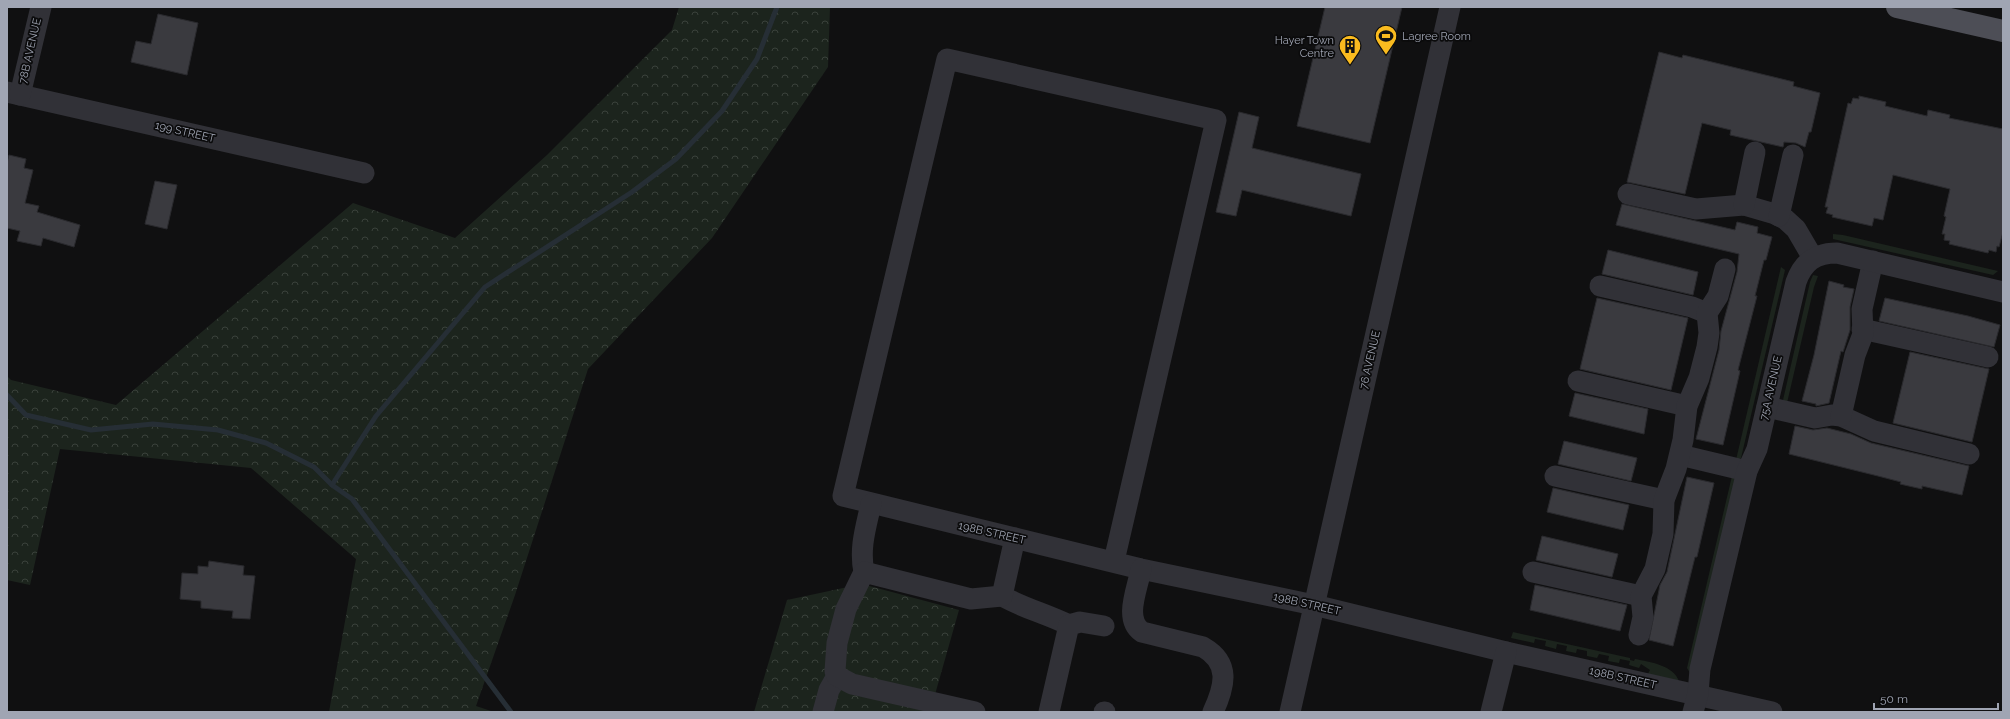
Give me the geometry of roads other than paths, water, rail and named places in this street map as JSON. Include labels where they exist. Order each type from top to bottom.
[{"type":"main road","points":[[1897,7],[2003,32]]},
{"type":"street","name":"78B AVENUE","points":[[13,94],[41,7]]},
{"type":"street","name":"76 AVENUE","points":[[1290,712],[1450,7]]},
{"type":"street","name":"198B STREET","points":[[1114,561],[1216,120],[947,59],[843,496],[871,504],[1114,561],[1141,569],[1314,605],[1506,652],[1695,703],[1772,712]]},
{"type":"street","name":"199 STREET","points":[[13,94],[364,173]]},
{"type":"street","points":[[1744,205],[1755,152]]},
{"type":"street","points":[[1779,216],[1793,155]]},
{"type":"street","points":[[1628,194],[1696,209],[1744,205],[1779,216],[1796,229],[1813,258],[1820,255],[1837,253],[2003,291]]},
{"type":"street","name":"75A AVENUE","points":[[1695,703],[1700,669],[1747,471],[1756,449],[1767,407],[1796,282],[1802,267],[1813,258]]},
{"type":"street","points":[[1841,416],[1855,355],[1861,342],[1862,309],[1873,261]]},
{"type":"street","points":[[1639,635],[1643,617],[1641,596],[1655,569],[1663,534],[1664,500],[1680,455],[1687,406],[1699,378],[1707,347],[1709,333],[1707,313],[1718,296],[1725,269]]},
{"type":"street","points":[[1600,286],[1692,307],[1707,313]]},
{"type":"street","points":[[1862,328],[1988,357]]},
{"type":"street","points":[[1578,381],[1687,406]]},
{"type":"street","points":[[1767,407],[1815,418],[1832,415],[1841,416],[1874,432],[1969,454]]},
{"type":"street","points":[[1680,455],[1747,471]]},
{"type":"street","points":[[1556,476],[1664,500]]},
{"type":"street","points":[[871,504],[862,544],[861,557],[864,572],[846,609],[837,643],[835,671],[838,676],[852,684],[975,712]]},
{"type":"street","points":[[1002,596],[1014,538]]},
{"type":"street","points":[[1141,569],[1132,610],[1132,620],[1137,628],[1142,632],[1203,647],[1212,652],[1220,660],[1224,670],[1219,699],[1213,712]]},
{"type":"street","points":[[864,572],[970,600],[1002,596],[1027,609],[1052,617],[1069,625],[1080,622],[1104,626]]},
{"type":"street","points":[[1533,572],[1641,596]]},
{"type":"street","points":[[1049,712],[1069,625]]},
{"type":"street","points":[[1491,712],[1506,652]]},
{"type":"street","points":[[823,712],[829,690],[838,676]]},
{"type":"waterway","points":[[332,485],[376,416],[485,287],[632,192],[676,159],[722,111],[757,59],[777,7]]},
{"type":"waterway","points":[[7,395],[26,415],[91,430],[153,424],[218,430],[266,443],[314,467],[332,485],[352,499],[511,712]]},
{"type":"place","name":"Lagree Room","points":[[1386,56]]},
{"type":"place","name":"Hayer Town Centre","points":[[1350,66]]}]
